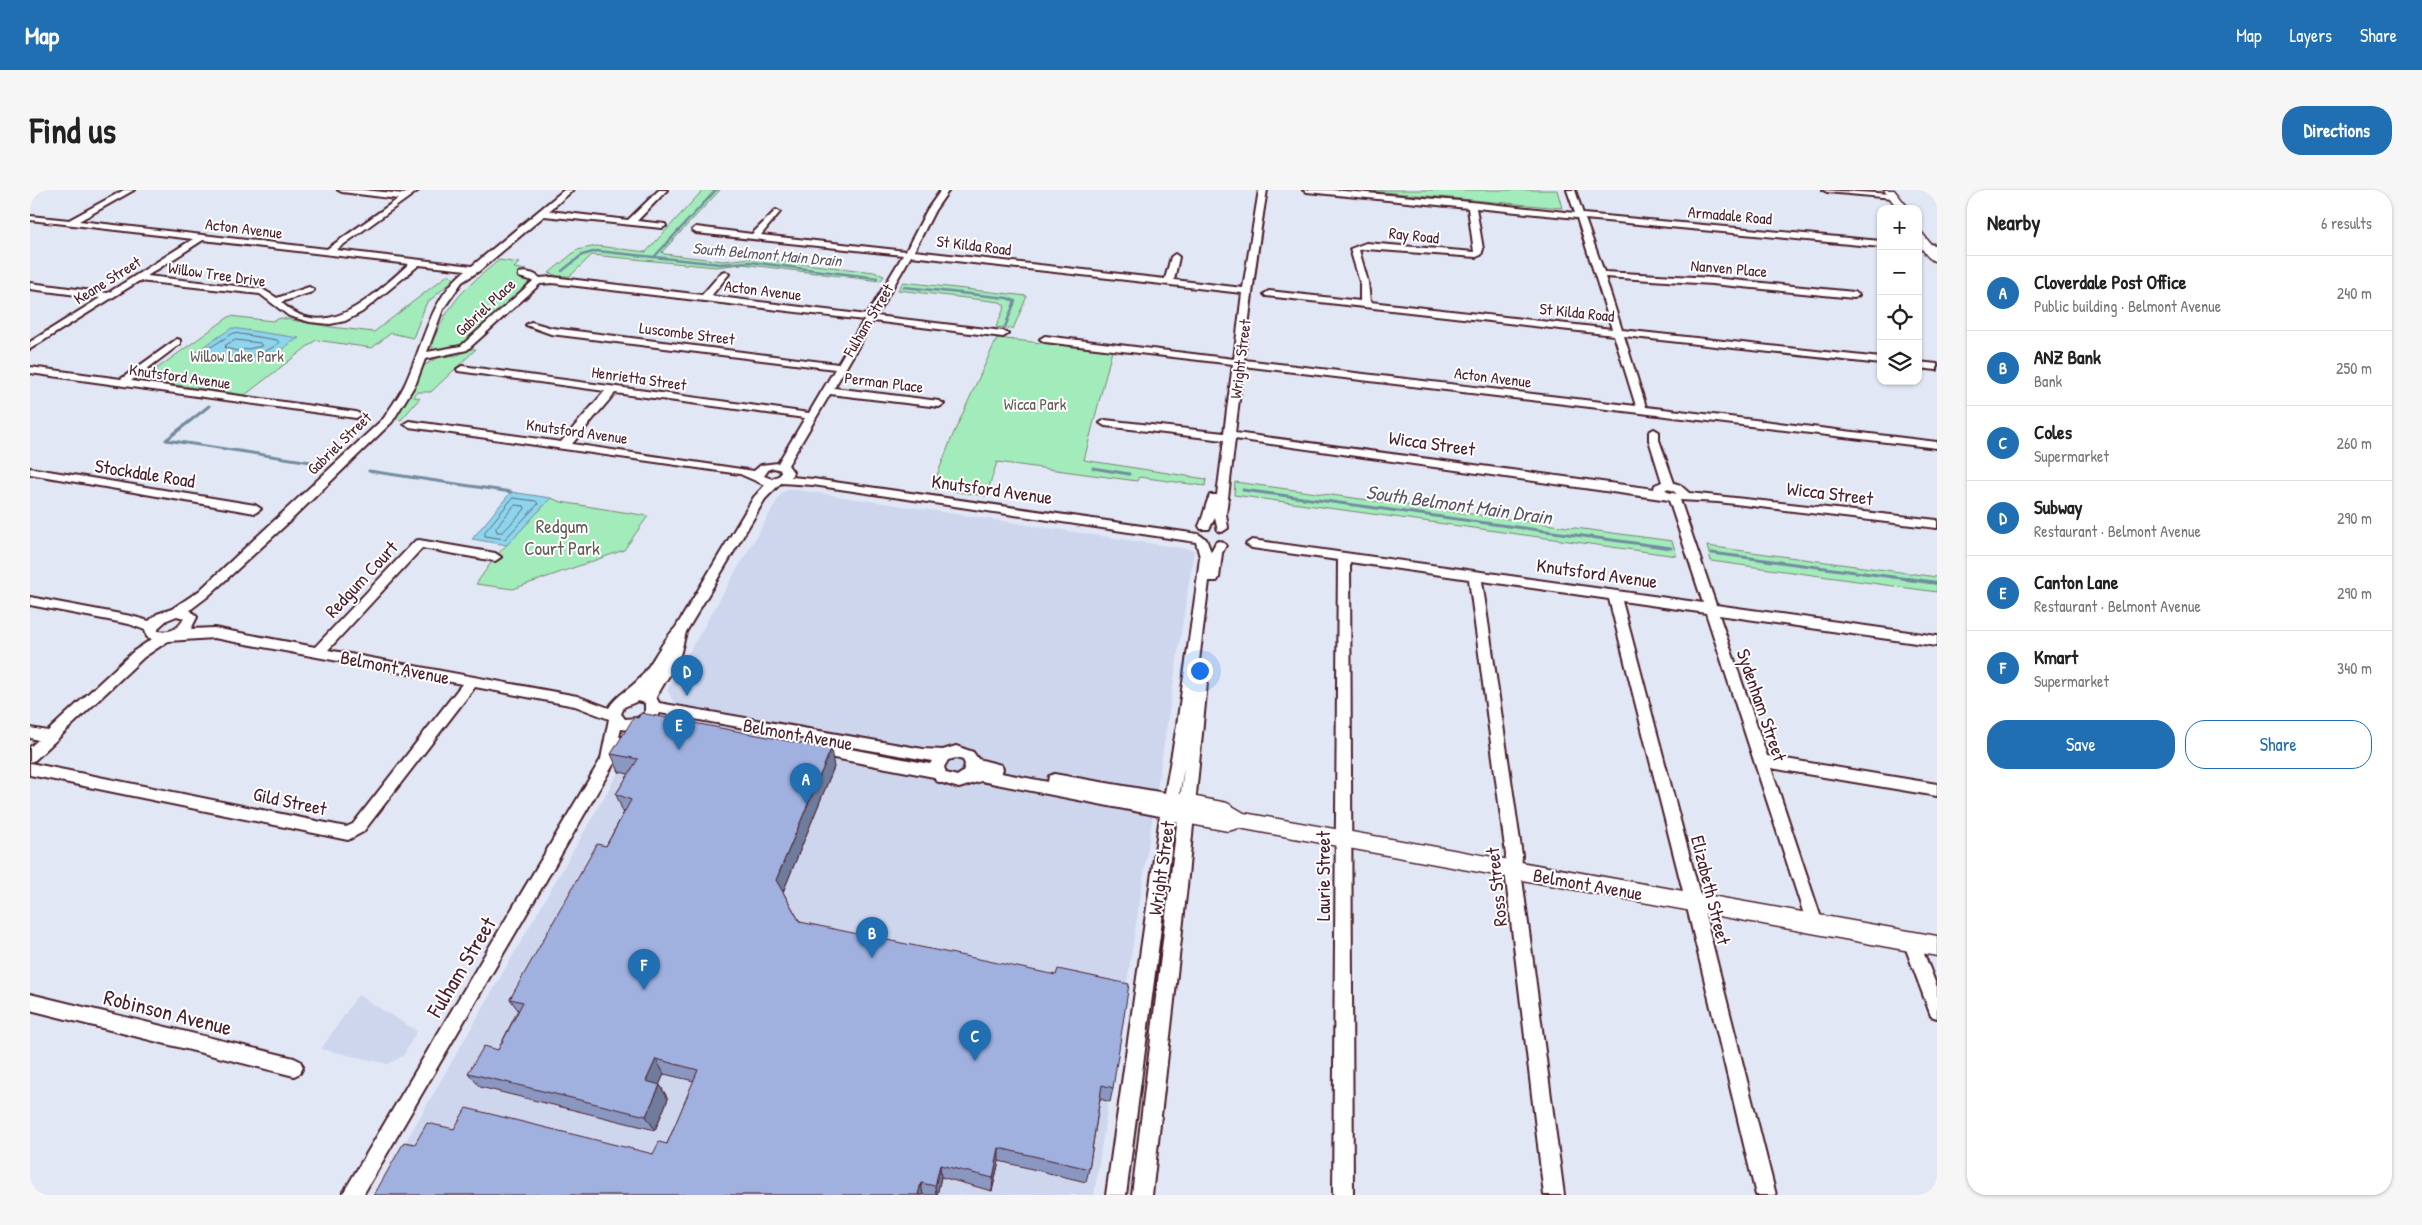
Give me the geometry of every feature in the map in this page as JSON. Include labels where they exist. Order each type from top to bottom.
[{"type":"main road","points":[[1888,193],[1896,205]]},
{"type":"main road","points":[[1888,193],[1900,205]]},
{"type":"main road","points":[[1922,233],[1931,250]]},
{"type":"main road","points":[[1922,240],[1931,250]]},
{"type":"main road","name":"Belmont Avenue","points":[[1178,807],[1228,823],[1239,820],[1513,871],[1937,946]]},
{"type":"street","points":[[70,223],[130,190]]},
{"type":"street","points":[[342,190],[405,197]]},
{"type":"street","points":[[327,253],[415,190]]},
{"type":"street","name":"Gabriel Street","points":[[160,633],[184,628],[185,616],[203,594],[285,519],[388,420],[411,383],[438,309],[456,285],[474,270],[489,262],[491,256],[570,190]]},
{"type":"street","points":[[630,223],[663,190]]},
{"type":"street","name":"Fulham Street","points":[[625,699],[645,682],[667,645],[681,630],[760,497],[780,473],[791,449],[909,253],[931,210],[945,190]]},
{"type":"street","name":"Wright Street","points":[[1116,1195],[1178,807],[1216,553],[1220,545],[1228,537],[1222,528],[1220,514],[1254,190]]},
{"type":"street","name":"Wright Street","points":[[1244,291],[1263,190]]},
{"type":"street","name":"Armadale Road","points":[[1307,190],[1472,204],[1877,244]]},
{"type":"street","points":[[1571,190],[1600,274],[1642,410]]},
{"type":"street","points":[[1827,190],[1888,193]]},
{"type":"street","name":"Ray Road","points":[[1365,304],[1364,282],[1354,249],[1358,246],[1366,246],[1473,255],[1478,253],[1479,249],[1472,204]]},
{"type":"street","points":[[755,236],[776,212]]},
{"type":"street","points":[[542,213],[662,226]]},
{"type":"street","name":"Acton Avenue","points":[[30,218],[474,270]]},
{"type":"street","name":"St Kilda Road","points":[[696,230],[1244,291]]},
{"type":"street","name":"Keane Street","points":[[30,346],[201,238]]},
{"type":"street","points":[[1170,283],[1175,257]]},
{"type":"street","name":"Willow Tree Drive","points":[[139,278],[262,292],[289,313],[299,317],[336,320],[350,315],[416,263]]},
{"type":"street","points":[[705,298],[725,274]]},
{"type":"street","name":"Nanven Place","points":[[1600,274],[1712,281],[1854,295]]},
{"type":"street","name":"Acton Avenue","points":[[522,275],[532,276],[538,281],[552,280],[1003,334]]},
{"type":"street","name":"Gabriel Place","points":[[422,356],[464,348],[538,281]]},
{"type":"street","points":[[30,286],[110,296]]},
{"type":"street","points":[[276,301],[309,290]]},
{"type":"street","name":"St Kilda Road","points":[[1269,294],[1877,361]]},
{"type":"street","name":"Luscombe Street","points":[[531,325],[551,331],[840,367]]},
{"type":"street","name":"Acton Avenue","points":[[1045,339],[1937,445]]},
{"type":"street","points":[[121,384],[177,342]]},
{"type":"street","points":[[1922,365],[1937,367]]},
{"type":"street","name":"Henrietta Street","points":[[462,369],[811,416]]},
{"type":"street","name":"Knutsford Avenue","points":[[30,370],[356,415]]},
{"type":"street","points":[[564,446],[613,389]]},
{"type":"street","name":"Perman Place","points":[[826,390],[939,404]]},
{"type":"street","name":"Wicca Street","points":[[1105,422],[1629,488],[1937,524]]},
{"type":"street","name":"Knutsford Avenue","points":[[409,424],[740,470],[760,475]]},
{"type":"street","name":"Sydenham Street","points":[[1654,432],[1654,440],[1671,492],[1815,924]]},
{"type":"street","name":"Wright Street","points":[[1142,1195],[1179,886],[1178,807],[1184,726],[1206,557],[1201,534],[1212,511],[1227,436]]},
{"type":"street","name":"Stockdale Road","points":[[30,471],[255,509]]},
{"type":"street","points":[[760,475],[780,473]]},
{"type":"street","points":[[760,475],[780,473]]},
{"type":"street","name":"Knutsford Avenue","points":[[780,473],[813,482],[1201,534]]},
{"type":"street","name":"Fulham Street","points":[[760,475],[760,497]]},
{"type":"street","points":[[1220,545],[1211,545],[1201,534],[1222,528]]},
{"type":"street","name":"Redgum Court","points":[[318,652],[420,544],[495,557]]},
{"type":"street","name":"Knutsford Avenue","points":[[1252,544],[1709,607],[1937,641]]},
{"type":"street","name":"Laurie Street","points":[[1343,1195],[1344,557]]},
{"type":"street","name":"Ross Street","points":[[1475,576],[1514,856],[1513,871],[1554,1195]]},
{"type":"street","name":"Elizabeth Street","points":[[1614,595],[1694,903],[1766,1195]]},
{"type":"street","name":"Belmont Avenue","points":[[30,601],[131,620],[160,633],[214,634],[577,701],[615,717],[625,725],[641,722],[660,723]]},
{"type":"street","points":[[30,756],[160,633],[162,617],[185,616]]},
{"type":"street","name":"Belmont Avenue","points":[[185,616],[214,634]]},
{"type":"street","name":"Belmont Avenue","points":[[131,620],[162,617]]},
{"type":"street","name":"Fulham Street","points":[[651,702],[672,659],[681,630]]},
{"type":"street","name":"Gild Street","points":[[30,769],[348,834],[358,828],[472,681]]},
{"type":"street","name":"Belmont Avenue","points":[[577,701],[625,699],[638,696],[651,702],[923,755],[943,756],[956,752],[981,767],[1178,807]]},
{"type":"street","points":[[615,717],[616,707],[625,699]]},
{"type":"street","points":[[641,722],[653,712],[651,702]]},
{"type":"street","name":"Fulham Street","points":[[608,761],[615,717]]},
{"type":"street","name":"Fulham Street","points":[[352,1195],[608,761],[641,722]]},
{"type":"street","name":"Belmont Avenue","points":[[707,731],[842,753],[937,772],[946,780],[958,782],[981,775],[1178,807]]},
{"type":"street","points":[[30,733],[50,737]]},
{"type":"street","points":[[937,772],[936,763],[943,756]]},
{"type":"street","points":[[1762,761],[1937,790]]},
{"type":"street","points":[[964,779],[970,775],[973,763]]},
{"type":"street","points":[[1911,941],[1937,1010]]},
{"type":"street","name":"Robinson Avenue","points":[[30,1002],[294,1067]]},
{"type":"shaded area","points":[[791,489],[1194,550],[1094,1195],[375,1195],[641,733],[660,731],[675,704],[667,690],[782,492]]},
{"type":"shaded area","points":[[358,995],[417,1031],[403,1056],[388,1064],[321,1049]]},
{"type":"green space","points":[[703,190],[720,190],[662,252],[664,254],[723,261],[753,258],[874,272],[884,276],[880,281],[742,264],[716,267],[592,255],[570,276],[558,276],[549,273],[577,250],[597,246],[646,252]]},
{"type":"green space","points":[[1360,190],[1557,190],[1562,208]]},
{"type":"green space","points":[[499,260],[519,263],[514,268],[526,270],[516,276],[526,278],[530,282],[465,345],[438,351],[433,350],[434,338],[449,309],[471,284]]},
{"type":"green space","name":"Willow Lake Park","points":[[449,274],[454,279],[426,304],[413,338],[391,333],[372,348],[316,340],[245,395],[141,380],[230,316],[272,321],[281,318],[374,332]]},
{"type":"green space","points":[[903,282],[1027,296],[1013,329],[996,327],[1005,306],[1000,302],[898,290]]},
{"type":"green space","name":"Wicca Park","points":[[997,338],[1112,351],[1084,460],[1206,479],[1205,486],[1139,477],[1137,481],[997,462],[986,496],[932,488],[952,437]]},
{"type":"green space","points":[[471,349],[476,349],[431,392],[417,392],[414,397],[420,398],[401,420],[395,419],[413,391],[423,366],[439,357],[458,355]]},
{"type":"green space","points":[[1235,482],[1672,541],[1677,556],[1234,495]]},
{"type":"green space","name":"Redgum Court Park","points":[[551,498],[561,502],[648,516],[624,550],[513,589],[476,584],[495,557]]},
{"type":"green space","points":[[1707,546],[1937,577],[1937,592],[1711,561]]},
{"type":"water","points":[[232,328],[299,338],[269,357],[256,361],[229,361],[194,353]]},
{"type":"water","points":[[511,492],[551,498],[507,545],[472,539]]},
{"type":"building","points":[[641,713],[831,749],[776,880],[800,922],[1056,975],[1058,969],[1129,984],[1113,1088],[1102,1085],[1089,1169],[999,1148],[993,1178],[940,1165],[935,1186],[921,1183],[918,1195],[374,1195],[404,1142],[415,1144],[427,1123],[454,1129],[466,1108],[653,1154],[659,1142],[667,1144],[698,1070],[656,1059],[646,1081],[660,1085],[646,1116],[468,1073],[484,1046],[498,1050],[523,1002],[510,999],[597,844],[606,846],[631,800],[616,794],[638,759],[611,754],[634,717],[638,718]]},
{"type":"waterway","name":"South Belmont Main Drain","points":[[655,256],[716,190]]},
{"type":"waterway","name":"South Belmont Main Drain","points":[[562,271],[582,255],[597,251],[720,264],[750,262],[877,278]]},
{"type":"waterway","name":"South Belmont Main Drain","points":[[904,287],[1007,298],[1015,301],[1005,327]]},
{"type":"waterway","points":[[209,406],[166,440],[324,464]]},
{"type":"waterway","name":"South Belmont Main Drain","points":[[1093,468],[1129,474]]},
{"type":"waterway","points":[[369,471],[511,492]]},
{"type":"waterway","name":"South Belmont Main Drain","points":[[1243,490],[1671,548]]},
{"type":"waterway","name":"South Belmont Main Drain","points":[[1712,553],[1916,580]]},
{"type":"waterway","name":"South Belmont Main Drain","points":[[1907,579],[1937,583]]},
{"type":"place","name":"Subway","points":[[687,696]]},
{"type":"place","name":"Canton Lane","points":[[679,750]]},
{"type":"place","name":"Cloverdale Post Office","points":[[806,804]]},
{"type":"place","name":"ANZ Bank","points":[[872,958]]},
{"type":"place","name":"Kmart","points":[[644,990]]},
{"type":"place","name":"Coles","points":[[975,1061]]}]
